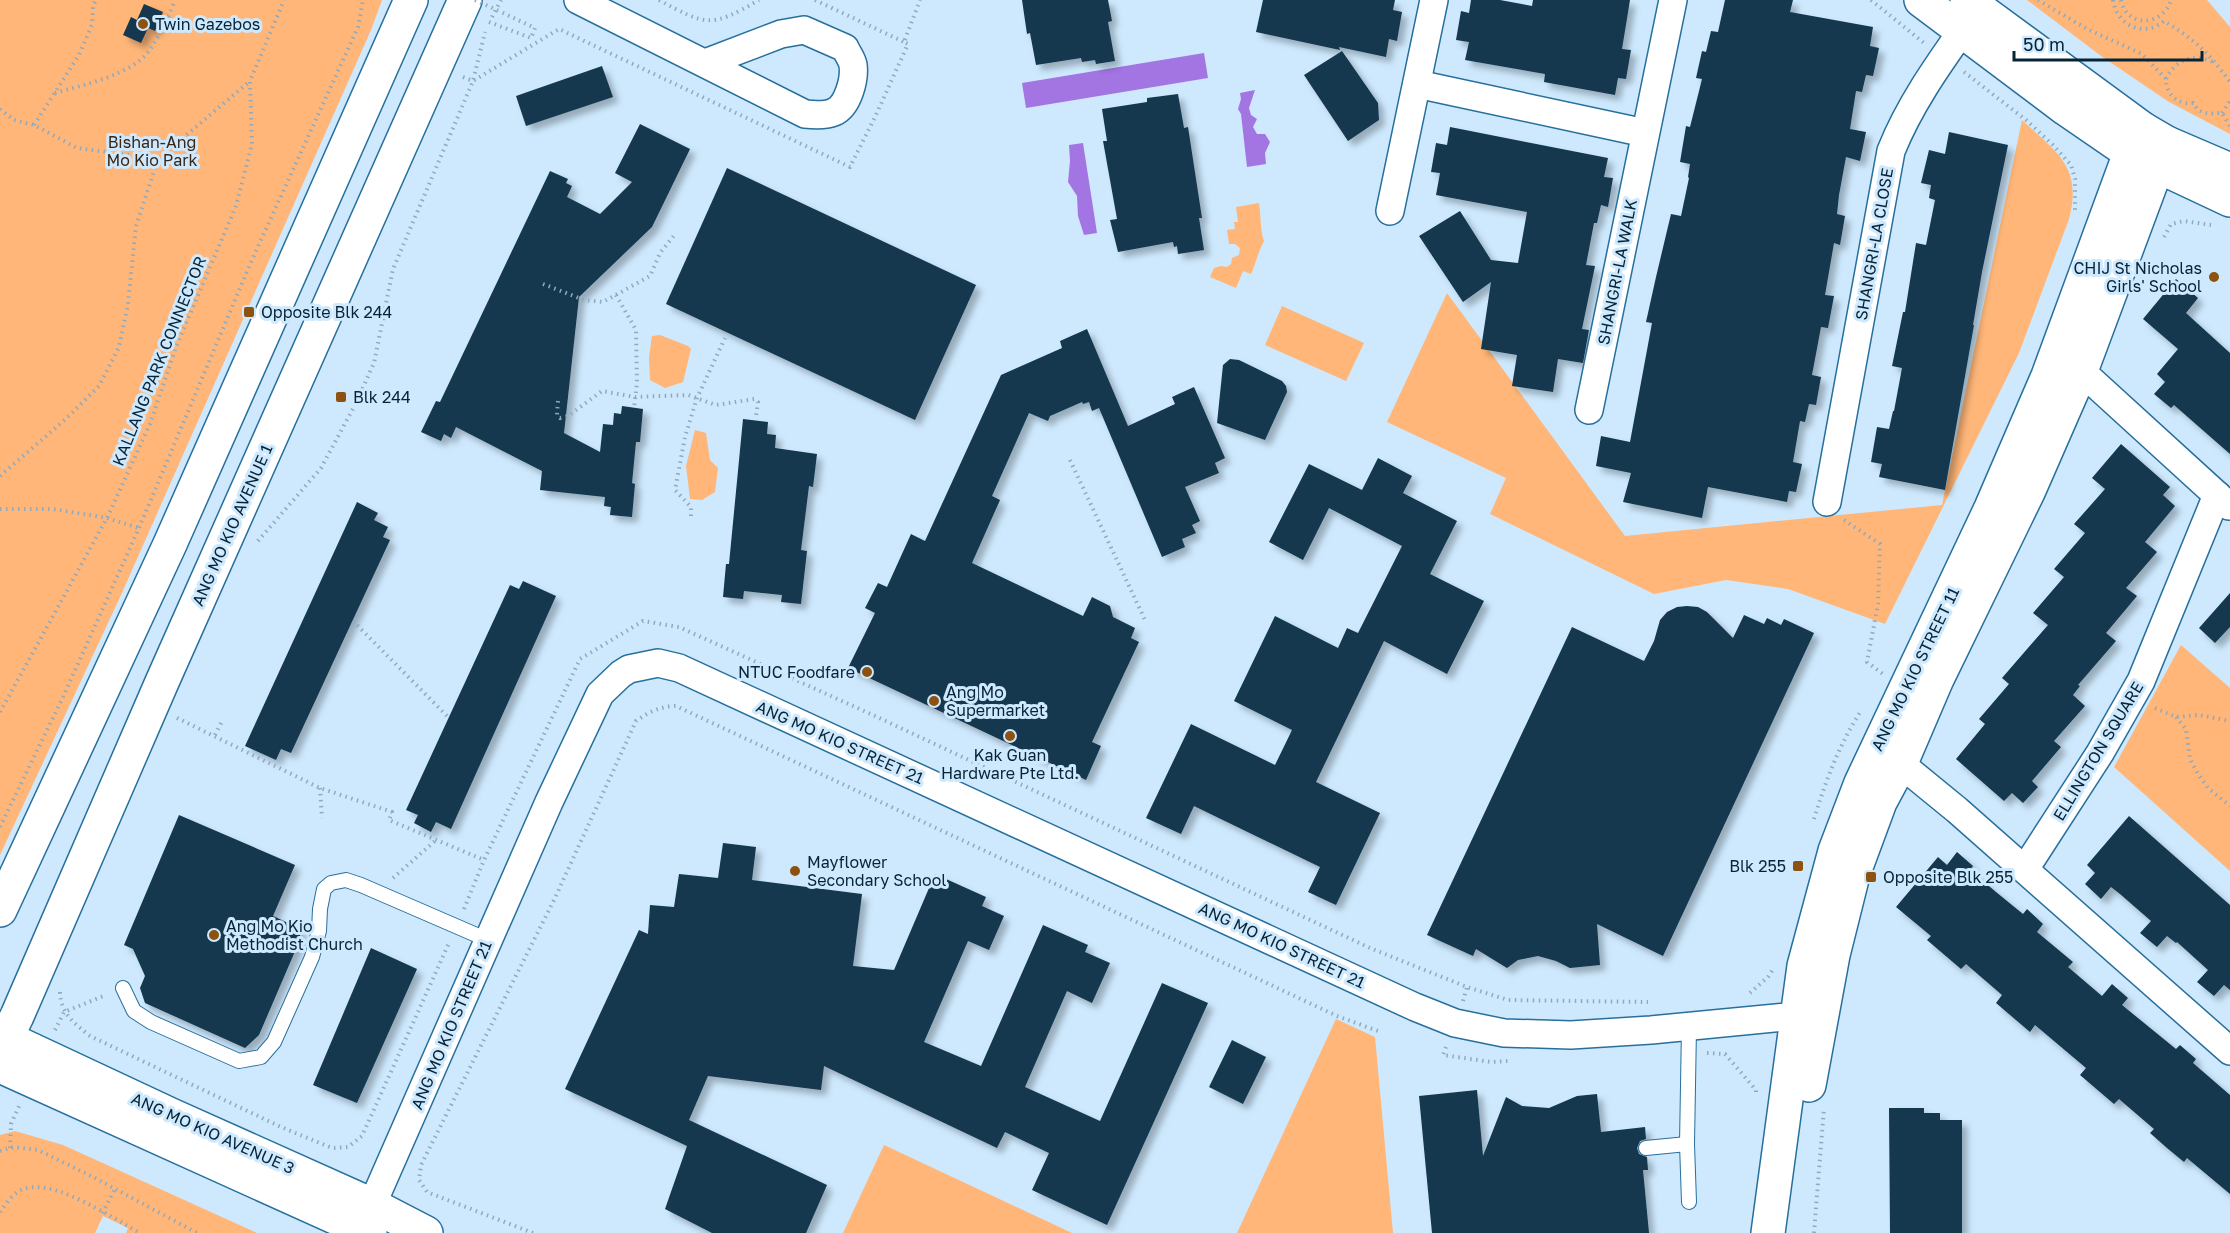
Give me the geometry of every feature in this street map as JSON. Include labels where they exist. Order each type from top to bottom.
[{"type":"main road","points":[[0,910],[170,544],[411,0]]},
{"type":"main road","name":"ANG MO KIO AVENUE 1","points":[[2,1047],[465,0]]},
{"type":"main road","points":[[1921,0],[1969,13],[2066,109],[2149,148],[2230,200]]},
{"type":"main road","points":[[2149,148],[2230,170]]},
{"type":"main road","name":"ANG MO KIO STREET 11","points":[[1768,1233],[1808,1017],[1833,955],[1853,875],[1880,802],[1889,754],[1986,518],[2068,364],[2149,148]]},
{"type":"main road","name":"ANG MO KIO STREET 11","points":[[1790,1233],[1805,1106],[1808,1017]]},
{"type":"main road","name":"ANG MO KIO AVENUE 3","points":[[2,1047],[171,1115],[371,1219],[426,1233]]},
{"type":"street","points":[[578,0],[805,114],[820,115],[835,112],[846,100],[852,80],[853,65],[845,48],[804,30],[781,34],[705,63]]},
{"type":"street","points":[[1390,211],[1434,0]]},
{"type":"street","name":"SHANGRI-LA WALK","points":[[1589,410],[1673,0]]},
{"type":"street","name":"SHANGRI-LA CLOSE","points":[[1827,502],[1892,151],[1901,126],[1914,102],[1969,13]]},
{"type":"street","points":[[1417,84],[1645,133]]},
{"type":"street","name":"ELLINGTON SQUARE","points":[[2025,869],[2100,753],[2132,698],[2224,500],[2068,364]]},
{"type":"street","name":"ANG MO KIO STREET 21","points":[[371,1219],[488,940],[600,694],[629,669],[658,663],[679,668],[1415,1007],[1455,1023],[1504,1033],[1689,1040],[1808,1017]]},
{"type":"street","points":[[1889,754],[2025,869],[2230,1051]]},
{"type":"lane","points":[[123,988],[134,1011],[151,1022],[240,1061],[261,1057],[274,1042],[312,957],[320,931],[320,909],[324,890],[331,883],[346,880],[361,885],[488,940]]},
{"type":"lane","points":[[1689,1040],[1687,1144],[1689,1202]]},
{"type":"lane","points":[[1646,1148],[1687,1144]]},
{"type":"path","points":[[34,125],[79,55],[92,25],[93,6],[96,0]]},
{"type":"path","points":[[55,93],[118,74],[147,53],[166,23],[175,0]]},
{"type":"path","name":"KALLANG PARK CONNECTOR","points":[[0,712],[107,518],[150,424],[176,347],[236,206],[252,144],[250,81],[284,0]]},
{"type":"path","points":[[0,826],[63,697],[139,528],[250,262],[358,27],[363,0]]},
{"type":"path","points":[[475,0],[535,28],[531,38],[489,22]]},
{"type":"path","points":[[253,548],[321,468],[355,405],[374,363],[393,269],[473,81],[489,22],[501,0]]},
{"type":"path","points":[[659,0],[690,17],[718,21],[734,15],[759,0]]},
{"type":"path","points":[[473,81],[559,29],[850,167],[908,44],[815,0]]},
{"type":"path","points":[[904,42],[920,0]]},
{"type":"path","points":[[1871,0],[2026,120],[2054,145],[2071,165],[2075,179],[2077,201],[2074,218]]},
{"type":"path","points":[[2038,0],[2087,29],[2142,54],[2166,79],[2168,91],[2176,100],[2185,104],[2193,103],[2197,110],[2203,113],[2222,113]]},
{"type":"path","points":[[2113,0],[2119,16],[2133,27],[2150,29],[2164,21],[2199,45],[2230,82]]},
{"type":"path","points":[[2121,0],[2124,9],[2131,17],[2147,21],[2163,15],[2171,0]]},
{"type":"path","points":[[2166,79],[2178,63],[2189,58],[2205,59],[2219,67]]},
{"type":"path","points":[[0,476],[67,418],[99,386],[119,347],[128,304],[135,226],[158,159],[250,81]]},
{"type":"path","points":[[2222,113],[2230,101]]},
{"type":"path","points":[[0,110],[14,120],[34,125],[77,148],[158,159]]},
{"type":"path","points":[[2222,113],[2230,126]]},
{"type":"path","points":[[543,284],[584,300],[603,302],[650,276],[660,253],[676,233]]},
{"type":"path","points":[[616,295],[636,330],[634,408]]},
{"type":"path","points":[[691,516],[691,507],[675,490],[685,436],[697,398],[725,338]]},
{"type":"path","points":[[558,401],[557,415],[560,418],[568,416],[602,391],[635,397],[688,395],[716,405],[754,399],[758,402],[756,416]]},
{"type":"path","points":[[1070,460],[1145,620]]},
{"type":"path","points":[[1827,502],[1839,517],[1880,544],[1878,604],[1867,662],[1884,674]]},
{"type":"path","points":[[0,509],[53,509],[107,518],[139,528]]},
{"type":"path","points":[[353,621],[449,718]]},
{"type":"path","points":[[1880,681],[1889,665]]},
{"type":"path","points":[[2132,698],[2149,693],[2148,705],[2176,717],[2186,729],[2190,759],[2198,774],[2208,788],[2230,806]]},
{"type":"path","points":[[532,1233],[427,1192],[419,1180],[421,1164],[554,900],[636,721],[666,706],[676,706],[1326,1011],[1377,1031]]},
{"type":"path","points":[[1813,823],[1831,767],[1845,736],[1863,708]]},
{"type":"path","points":[[171,715],[320,788],[392,812],[389,820],[484,860]]},
{"type":"path","points":[[2176,717],[2199,715],[2230,721]]},
{"type":"path","points":[[215,735],[222,721]]},
{"type":"path","points":[[320,788],[322,818]]},
{"type":"path","points":[[392,879],[435,841]]},
{"type":"path","points":[[61,986],[61,1005],[64,1012],[90,1036],[281,1127],[332,1148],[348,1147],[362,1136],[445,953]]},
{"type":"path","points":[[1743,997],[1755,990],[1767,977],[1777,957]]},
{"type":"path","points":[[1467,987],[1508,1000],[1648,1002]]},
{"type":"path","points":[[64,1012],[123,988]]},
{"type":"path","points":[[1689,1040],[1725,1054],[1756,1089],[1755,1101]]},
{"type":"path","points":[[1443,1054],[1491,1062],[1511,1061]]},
{"type":"path","points":[[10,1148],[11,1124]]},
{"type":"path","points":[[0,1151],[10,1148],[38,1150],[197,1233]]},
{"type":"path","points":[[0,1212],[7,1202],[20,1191],[44,1187],[72,1196],[140,1233]]},
{"type":"path","points":[[102,1213],[115,1189]]},
{"type":"green space","name":"Bishan-Ang Mo Kio Park","points":[[0,0],[382,0],[371,30],[121,595],[0,855]]},
{"type":"green space","points":[[2027,0],[2207,0],[2230,27],[2230,134],[2169,102],[2101,56]]},
{"type":"green space","points":[[2022,120],[2056,151],[2064,162],[2072,186],[2069,219],[2019,353],[1885,624],[1788,589],[1726,580],[1654,594],[1490,514],[1506,478],[1387,422],[1447,293],[1625,536],[1942,505]]},
{"type":"green space","points":[[1259,203],[1264,241],[1251,274],[1243,271],[1236,288],[1210,277],[1214,268],[1227,267],[1231,264],[1232,258],[1239,255],[1240,248],[1235,244],[1229,244],[1227,230],[1235,229],[1234,222],[1238,222],[1236,207]]},
{"type":"green space","points":[[1282,306],[1364,343],[1346,381],[1265,345]]},
{"type":"green space","points":[[660,335],[691,349],[683,382],[665,388],[650,380],[649,357],[652,336]]},
{"type":"green space","points":[[695,430],[706,433],[710,460],[718,468],[715,492],[702,500],[690,499],[686,466]]},
{"type":"green space","points":[[2181,645],[2230,688],[2230,871],[2114,767]]},
{"type":"green space","points":[[1336,1019],[1375,1037],[1393,1233],[1237,1233]]},
{"type":"green space","points":[[15,1131],[63,1145],[257,1233],[126,1233],[128,1228],[103,1216],[95,1233],[0,1233],[0,1135]]},
{"type":"green space","points":[[884,1145],[1072,1233],[843,1233]]},
{"type":"shaded area","points":[[1204,53],[1208,78],[1026,108],[1022,83]]},
{"type":"shaded area","points":[[1255,90],[1249,108],[1251,115],[1257,119],[1253,127],[1257,134],[1265,134],[1270,142],[1265,153],[1266,164],[1247,167],[1241,114],[1238,109],[1240,93]]},
{"type":"shaded area","points":[[1083,143],[1097,233],[1084,235],[1078,216],[1077,196],[1068,182],[1069,145]]},
{"type":"building","points":[[1022,0],[1108,0],[1112,21],[1108,22],[1115,61],[1096,64],[1095,60],[1082,62],[1081,58],[1036,65],[1030,33],[1027,34]]},
{"type":"building","points":[[1263,0],[1395,0],[1393,10],[1402,12],[1397,41],[1389,39],[1386,57],[1339,47],[1340,50],[1256,32]]},
{"type":"building","points":[[1471,0],[1500,0],[1532,6],[1533,0],[1630,0],[1622,49],[1631,50],[1626,79],[1618,78],[1615,95],[1544,82],[1545,74],[1465,60],[1469,42],[1456,40],[1461,11],[1469,13]]},
{"type":"building","points":[[1725,0],[1793,0],[1790,12],[1873,27],[1870,46],[1879,48],[1873,76],[1866,75],[1862,92],[1856,91],[1850,129],[1866,132],[1860,161],[1846,157],[1837,214],[1845,216],[1840,245],[1834,243],[1825,295],[1834,296],[1828,328],[1821,327],[1812,375],[1821,377],[1816,405],[1809,404],[1805,422],[1800,421],[1793,462],[1802,464],[1796,492],[1789,491],[1787,502],[1708,487],[1702,518],[1623,502],[1631,473],[1596,466],[1601,436],[1630,442],[1652,323],[1646,322],[1656,277],[1671,214],[1681,216],[1689,178],[1690,164],[1680,162],[1686,126],[1690,127],[1702,79],[1696,78],[1702,51],[1706,52],[1711,31],[1718,32]]},
{"type":"building","name":"Twin Gazebos","points":[[144,4],[163,12],[155,31],[148,28],[141,43],[123,35],[131,17],[137,20]]},
{"type":"building","points":[[1342,51],[1378,103],[1379,120],[1348,141],[1304,75]]},
{"type":"building","points":[[602,66],[613,97],[526,126],[516,96]]},
{"type":"building","points":[[1178,94],[1184,128],[1188,127],[1202,218],[1199,218],[1204,250],[1178,254],[1177,246],[1174,247],[1173,242],[1118,252],[1110,220],[1117,219],[1103,141],[1107,141],[1102,109],[1147,102],[1147,98]]},
{"type":"building","points":[[640,124],[690,149],[652,227],[579,297],[564,433],[600,452],[603,424],[613,425],[614,413],[621,414],[622,406],[643,409],[640,442],[636,442],[632,483],[635,484],[632,517],[610,515],[611,507],[604,506],[605,497],[540,490],[542,471],[456,427],[451,438],[444,434],[441,441],[421,432],[436,401],[440,402],[550,171],[568,179],[566,183],[572,186],[567,197],[600,214],[632,182],[615,173]]},
{"type":"building","points":[[1450,127],[1608,158],[1604,177],[1613,178],[1608,207],[1601,205],[1597,223],[1594,223],[1586,265],[1595,266],[1582,329],[1589,330],[1583,363],[1558,359],[1553,392],[1512,386],[1517,355],[1481,349],[1491,282],[1463,302],[1419,236],[1460,211],[1491,260],[1518,263],[1527,212],[1436,195],[1440,173],[1431,172],[1436,143],[1447,145]]},
{"type":"building","points":[[1949,132],[2008,145],[1982,272],[1945,490],[1879,477],[1882,464],[1871,462],[1877,427],[1889,429],[1894,411],[1902,368],[1892,366],[1903,312],[1905,312],[1916,243],[1926,245],[1935,200],[1929,198],[1931,185],[1921,183],[1929,150],[1945,154]]},
{"type":"building","points":[[727,168],[976,285],[915,420],[666,304]]},
{"type":"building","points":[[2176,279],[2198,298],[2186,313],[2230,353],[2230,454],[2174,405],[2171,408],[2154,394],[2165,382],[2157,374],[2178,349],[2143,319]]},
{"type":"building","points":[[1087,329],[1128,426],[1175,404],[1172,397],[1194,387],[1225,458],[1215,463],[1219,473],[1185,487],[1200,521],[1192,525],[1196,533],[1182,539],[1185,547],[1162,557],[1099,408],[1092,411],[1089,402],[1083,404],[1082,402],[1050,416],[1048,421],[1029,413],[992,496],[1000,500],[972,563],[1083,616],[1092,597],[1110,606],[1113,617],[1135,628],[1131,638],[1139,642],[1092,742],[1101,746],[1086,780],[848,668],[875,613],[865,608],[878,583],[887,587],[911,534],[925,541],[1001,375],[1062,348],[1060,341]]},
{"type":"building","points":[[1230,359],[1239,360],[1282,381],[1286,386],[1287,392],[1265,440],[1217,423],[1223,365]]},
{"type":"building","points":[[743,419],[768,422],[767,434],[776,435],[775,448],[817,454],[813,487],[809,486],[801,550],[807,551],[801,604],[781,602],[782,595],[744,591],[743,599],[723,597],[726,564],[729,564]]},
{"type":"building","points":[[2121,444],[2170,487],[2163,495],[2175,506],[2145,542],[2157,552],[2126,588],[2137,596],[2106,633],[2116,641],[2078,685],[2080,686],[2073,695],[2085,706],[2054,741],[2061,747],[2032,781],[2038,787],[2023,803],[2012,793],[2004,801],[1956,759],[1985,724],[1979,719],[2009,684],[2002,678],[2048,625],[2033,613],[2064,577],[2054,569],[2085,533],[2074,524],[2105,489],[2092,478]]},
{"type":"building","points":[[1378,458],[1412,476],[1403,493],[1457,521],[1430,574],[1484,601],[1447,674],[1384,641],[1316,782],[1380,813],[1336,905],[1308,892],[1320,867],[1194,806],[1181,834],[1146,818],[1191,724],[1275,765],[1292,730],[1234,701],[1275,616],[1338,648],[1347,628],[1358,633],[1402,546],[1329,508],[1303,560],[1269,542],[1309,464],[1362,490]]},
{"type":"building","points":[[357,502],[378,513],[374,520],[388,527],[383,537],[390,540],[291,753],[281,749],[276,760],[245,746]]},
{"type":"building","points":[[523,581],[556,596],[451,829],[436,822],[431,832],[414,823],[418,815],[406,810],[510,585],[519,589]]},
{"type":"building","points":[[2230,593],[2230,627],[2215,643],[2199,628]]},
{"type":"building","points":[[1677,607],[1698,607],[1707,612],[1733,638],[1744,615],[1764,624],[1767,618],[1781,625],[1784,619],[1814,633],[1663,956],[1597,924],[1600,965],[1570,968],[1538,956],[1518,960],[1507,968],[1476,949],[1473,956],[1427,935],[1572,627],[1644,661],[1654,641],[1660,620],[1667,612]]},
{"type":"building","name":"Ang Mo Kio Methodist Church","points":[[179,815],[295,865],[273,916],[301,929],[299,942],[259,1035],[245,1048],[145,1003],[140,988],[145,976],[133,949],[124,945]]},
{"type":"building","points":[[2129,816],[2230,905],[2230,990],[2224,985],[2214,996],[2197,982],[2208,970],[2177,942],[2167,936],[2157,947],[2140,933],[2151,921],[2111,887],[2101,899],[2085,884],[2095,873],[2087,865]]},
{"type":"building","points":[[723,843],[756,847],[752,880],[862,894],[853,966],[894,970],[935,874],[986,897],[982,906],[1004,916],[989,950],[968,941],[924,1042],[981,1066],[1043,925],[1088,945],[1085,952],[1110,963],[1092,1003],[1067,991],[1025,1087],[1100,1121],[1162,983],[1208,1003],[1107,1225],[1032,1190],[1049,1153],[1005,1132],[997,1148],[824,1066],[821,1090],[708,1076],[689,1120],[827,1185],[806,1233],[712,1233],[665,1209],[687,1146],[565,1089],[639,930],[648,934],[650,905],[674,907],[679,874],[718,878]]},
{"type":"building","points":[[1957,852],[1973,866],[1970,870],[1996,892],[2023,914],[2027,909],[2043,924],[2037,932],[2073,962],[2068,967],[2102,996],[2112,984],[2128,998],[2122,1005],[2176,1049],[2180,1045],[2196,1059],[2193,1063],[2230,1095],[2230,1194],[2187,1158],[2184,1162],[2167,1148],[2150,1133],[2154,1129],[2119,1099],[2114,1104],[2080,1075],[2086,1068],[2035,1025],[2030,1032],[1996,1003],[2002,995],[1966,964],[1961,969],[1927,940],[1931,936],[1896,907],[1938,857],[1947,865]]},
{"type":"building","points":[[371,948],[417,969],[357,1103],[313,1085]]},
{"type":"building","points":[[1232,1040],[1266,1057],[1243,1104],[1209,1087]]},
{"type":"building","points":[[1477,1090],[1483,1156],[1506,1097],[1522,1106],[1549,1108],[1577,1096],[1597,1094],[1601,1132],[1645,1127],[1646,1139],[1640,1141],[1637,1148],[1639,1154],[1647,1157],[1648,1170],[1643,1170],[1649,1233],[1432,1233],[1419,1096]]},
{"type":"building","points":[[1889,1108],[1924,1108],[1924,1113],[1940,1113],[1940,1120],[1962,1120],[1962,1233],[1890,1233]]},
{"type":"place","name":"Twin Gazebos","points":[[143,24]]},
{"type":"place","name":"CHIJ St Nicholas Girls' School","points":[[2214,277]]},
{"type":"place","name":"Opposite Blk 244","points":[[249,312]]},
{"type":"place","name":"Blk 244","points":[[341,397]]},
{"type":"place","name":"NTUC Foodfare","points":[[867,672]]},
{"type":"place","name":"Ang Mo Supermarket","points":[[934,701]]},
{"type":"place","name":"Kak Guan Hardware Pte Ltd.","points":[[1010,736]]},
{"type":"place","name":"Blk 255","points":[[1798,866]]},
{"type":"place","name":"Mayflower Secondary School","points":[[795,871]]},
{"type":"place","name":"Opposite Blk 255","points":[[1871,877]]},
{"type":"place","name":"Ang Mo Kio Methodist Church","points":[[214,935]]}]
